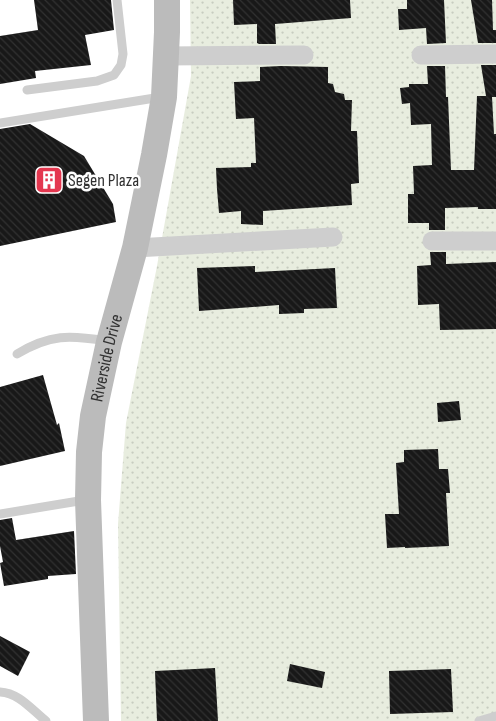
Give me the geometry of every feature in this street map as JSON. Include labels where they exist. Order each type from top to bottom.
[{"type":"street","name":"Riverside Drive","points":[[96,721],[88,500],[89,452],[93,416],[109,342],[135,248],[164,97],[167,0]]},
{"type":"street","points":[[421,55],[496,54]]},
{"type":"street","points":[[166,56],[304,56]]},
{"type":"street","points":[[135,248],[333,237]]},
{"type":"street","points":[[432,241],[496,241]]},
{"type":"lane","points":[[27,90],[97,81],[114,75],[121,65],[123,54],[117,0]]},
{"type":"lane","points":[[0,122],[164,97]]},
{"type":"lane","points":[[17,354],[33,344],[57,338],[76,336],[109,342]]},
{"type":"lane","points":[[0,514],[88,500]]},
{"type":"lane","points":[[0,692],[7,692],[16,696],[46,721]]},
{"type":"lane","points":[[479,721],[496,716]]},
{"type":"shaded area","points":[[190,0],[496,0],[496,721],[121,721],[118,524],[126,423],[157,266],[191,76]]},
{"type":"building","points":[[34,0],[111,0],[114,30],[85,35],[91,65],[35,71],[36,78],[0,84],[0,36],[38,30]]},
{"type":"building","points":[[233,0],[350,0],[351,18],[275,24],[276,44],[259,44],[257,43],[257,24],[234,25]]},
{"type":"building","points":[[407,0],[444,0],[446,43],[427,44],[426,28],[399,30],[398,9],[407,9]]},
{"type":"building","points":[[471,0],[492,0],[493,30],[496,30],[496,43],[478,43]]},
{"type":"building","points":[[481,65],[496,65],[496,97],[492,97],[494,134],[496,134],[496,209],[478,209],[478,207],[445,208],[445,230],[429,230],[429,223],[408,223],[408,194],[414,194],[413,166],[432,165],[431,124],[411,125],[410,103],[402,104],[400,88],[409,87],[409,84],[428,84],[427,66],[445,66],[451,170],[474,170],[477,96],[486,96]]},
{"type":"building","points":[[260,67],[328,67],[328,83],[333,84],[335,92],[344,94],[345,100],[352,100],[351,131],[357,131],[359,183],[351,184],[352,205],[263,211],[263,225],[241,224],[241,211],[219,213],[217,189],[216,168],[251,167],[251,163],[256,163],[254,118],[236,119],[234,82],[260,81]]},
{"type":"building","name":"Segen Plaza","points":[[30,124],[84,156],[113,204],[116,222],[0,246],[0,129]]},
{"type":"building","points":[[430,252],[446,252],[446,264],[496,262],[496,329],[440,330],[439,304],[418,305],[417,266],[431,265]]},
{"type":"building","points":[[255,266],[255,272],[335,268],[337,308],[304,309],[304,313],[279,314],[279,305],[199,311],[197,268]]},
{"type":"building","points":[[43,375],[57,425],[59,423],[65,451],[0,466],[0,387]]},
{"type":"building","points":[[459,401],[461,420],[438,422],[437,403]]},
{"type":"building","points":[[438,449],[439,469],[448,469],[450,493],[446,493],[449,546],[387,548],[385,514],[399,514],[396,463],[404,462],[404,450]]},
{"type":"building","points":[[12,518],[16,540],[74,531],[76,574],[48,576],[48,579],[4,586],[0,563],[3,562],[0,546],[0,520]]},
{"type":"building","points":[[0,636],[30,652],[18,676],[0,666]]},
{"type":"building","points":[[290,664],[325,672],[322,688],[287,681]]},
{"type":"building","points":[[215,668],[218,721],[157,721],[155,671]]},
{"type":"building","points":[[451,669],[453,712],[390,714],[389,671]]},
{"type":"place","name":"Segen Plaza","points":[[49,180]]}]
